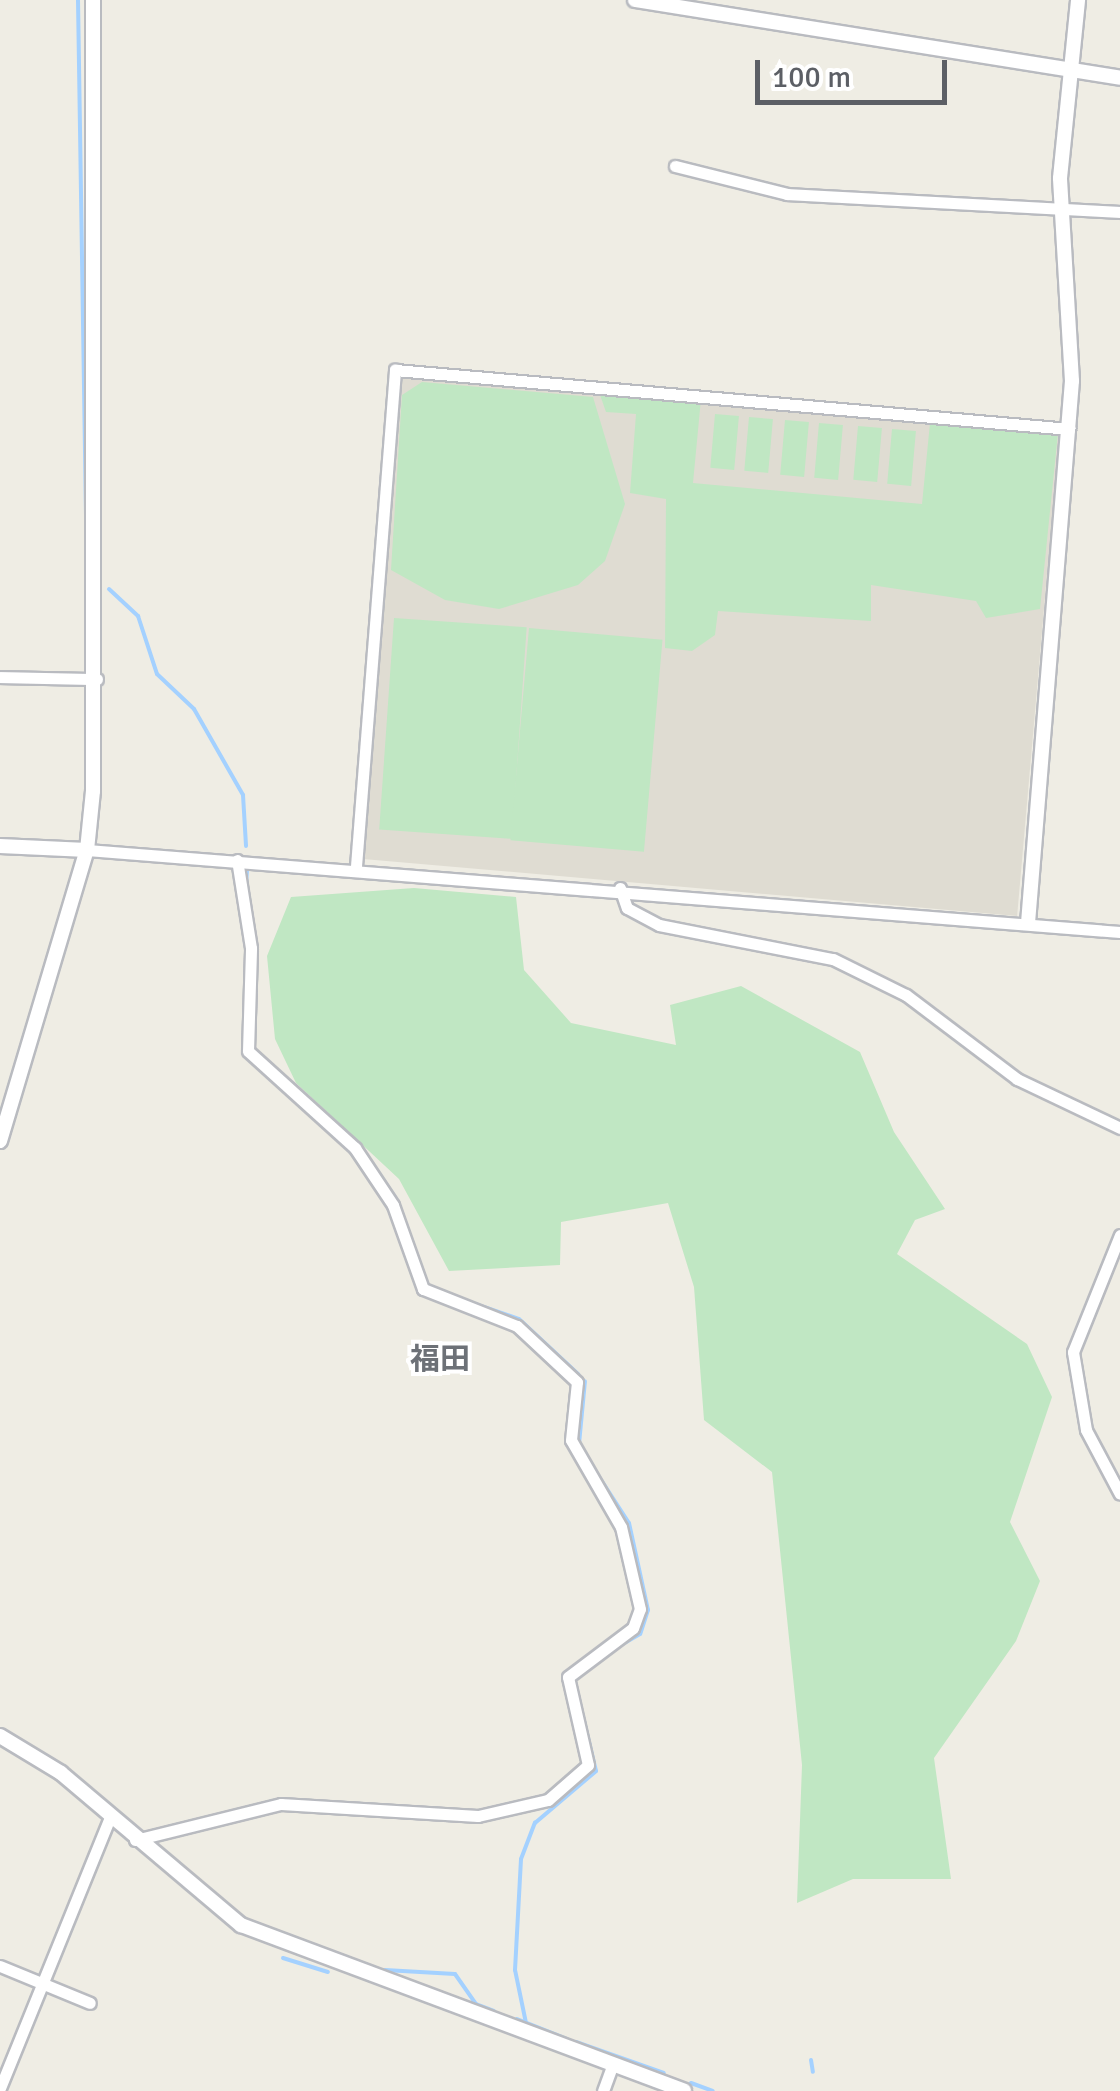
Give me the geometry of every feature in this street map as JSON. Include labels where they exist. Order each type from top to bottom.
[{"type":"street","points":[[0,1141],[87,850],[97,679],[93,0]]},
{"type":"street","points":[[634,0],[697,6],[1120,78]]},
{"type":"street","points":[[1028,924],[1069,429],[1060,210],[1078,0]]},
{"type":"street","points":[[675,166],[788,194],[1120,212]]},
{"type":"street","points":[[356,866],[395,370],[1069,429]]},
{"type":"street","points":[[0,678],[97,679]]},
{"type":"street","points":[[0,846],[356,866],[1120,932]]},
{"type":"street","points":[[135,1840],[282,1804],[478,1816],[548,1800],[588,1765],[568,1677],[633,1628],[640,1608],[621,1526],[571,1440],[578,1382],[517,1326],[422,1289],[393,1206],[355,1148],[248,1051],[252,948],[237,860]]},
{"type":"street","points":[[620,888],[627,908],[659,924],[832,959],[906,996],[1017,1079],[1120,1128]]},
{"type":"street","points":[[1120,1235],[1073,1352],[1086,1430],[1120,1494]]},
{"type":"street","points":[[0,1736],[110,1817],[241,1925],[684,2091]]},
{"type":"street","points":[[0,2088],[110,1817]]},
{"type":"street","points":[[0,1966],[90,2003]]},
{"type":"street","points":[[603,2091],[613,2064]]},
{"type":"shaded area","points":[[397,374],[1059,432],[1017,916],[355,858]]},
{"type":"green space","points":[[422,382],[593,397],[625,504],[605,561],[578,585],[499,609],[445,600],[391,570],[402,395]]},
{"type":"green space","points":[[599,392],[701,399],[693,483],[922,504],[930,423],[1058,433],[1040,609],[986,618],[976,601],[871,585],[871,621],[718,611],[715,635],[692,651],[665,648],[666,499],[630,493],[636,414],[606,412]]},
{"type":"green space","points":[[715,414],[739,416],[734,470],[710,468]]},
{"type":"green space","points":[[749,417],[773,419],[768,473],[744,471]]},
{"type":"green space","points":[[785,420],[809,422],[804,477],[780,475]]},
{"type":"green space","points":[[819,423],[843,425],[838,480],[814,478]]},
{"type":"green space","points":[[858,426],[882,428],[877,482],[853,480]]},
{"type":"green space","points":[[892,429],[916,431],[911,486],[887,484]]},
{"type":"green space","points":[[394,618],[527,627],[512,839],[379,829]]},
{"type":"green space","points":[[529,628],[662,640],[644,852],[510,840]]},
{"type":"green space","points":[[414,888],[516,897],[524,970],[571,1023],[676,1045],[670,1005],[741,986],[860,1052],[894,1132],[945,1209],[915,1220],[897,1254],[1027,1344],[1052,1397],[1010,1522],[1040,1581],[1016,1641],[934,1758],[951,1879],[853,1879],[797,1903],[802,1765],[772,1472],[704,1420],[694,1287],[668,1203],[561,1222],[560,1265],[449,1271],[399,1179],[296,1083],[275,1039],[267,956],[291,897]]},
{"type":"waterway","points":[[78,0],[87,577]]},
{"type":"waterway","points":[[109,589],[138,616],[157,674],[194,709],[243,795],[246,846]]},
{"type":"waterway","points":[[246,885],[247,870]]},
{"type":"waterway","points":[[250,904],[255,998]]},
{"type":"waterway","points":[[319,1108],[359,1145]]},
{"type":"waterway","points":[[365,1153],[396,1199]]},
{"type":"waterway","points":[[475,1304],[519,1319],[578,1374]]},
{"type":"waterway","points":[[579,1444],[585,1381]]},
{"type":"waterway","points":[[594,1469],[629,1523],[648,1610],[640,1634],[609,1652]]},
{"type":"waterway","points":[[526,2023],[515,1970],[521,1859],[535,1823],[596,1771],[584,1721]]},
{"type":"waterway","points":[[283,1958],[328,1972]]},
{"type":"waterway","points":[[385,1970],[455,1974],[476,2004],[494,2011]]},
{"type":"waterway","points":[[517,2019],[567,2039]]},
{"type":"waterway","points":[[576,2042],[664,2073]]},
{"type":"waterway","points":[[811,2060],[813,2072]]},
{"type":"waterway","points":[[691,2083],[713,2091]]},
{"type":"district","name":"福田","points":[[440,1360]]}]
